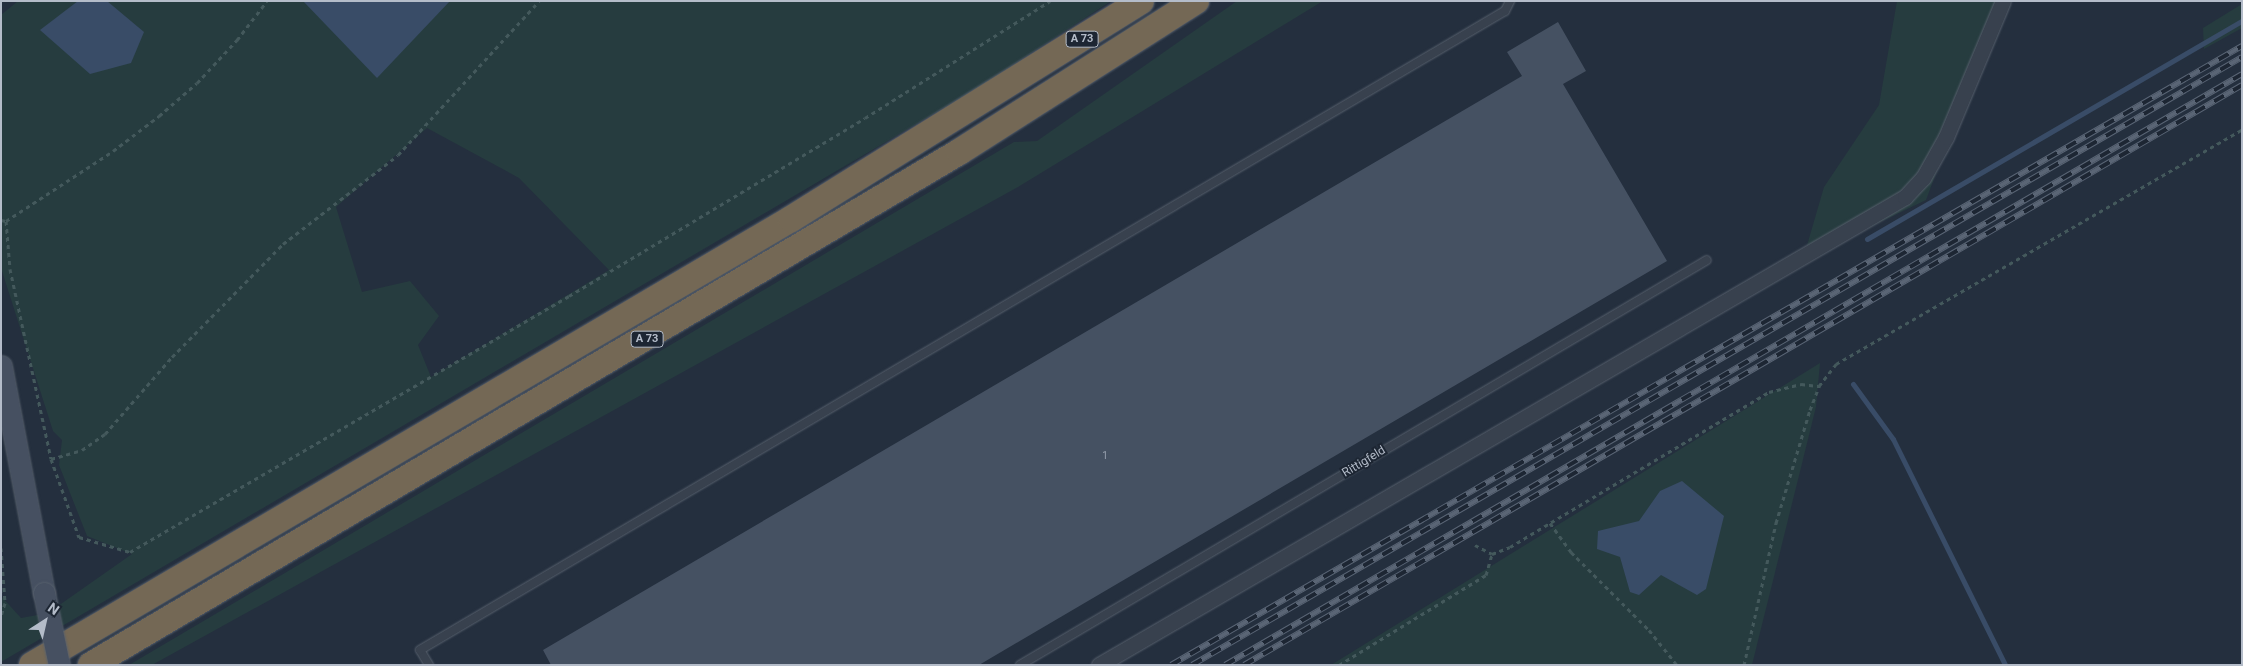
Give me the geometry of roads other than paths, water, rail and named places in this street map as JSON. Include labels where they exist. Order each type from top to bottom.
[{"type":"highway","name":"A 73","points":[[32,665],[791,219],[1141,1]]},
{"type":"highway","name":"A 73","points":[[91,665],[943,162],[1196,1]]},
{"type":"street","points":[[1099,665],[1905,196],[1923,178],[1946,137],[2002,1]]},
{"type":"street","points":[[1,366],[59,665]]},
{"type":"lane","points":[[428,665],[420,650],[1505,11],[1510,1]]},
{"type":"lane","name":"Rittigfeld","points":[[1020,665],[1707,260]]},
{"type":"water","points":[[78,1],[107,1],[144,32],[131,63],[90,74],[40,30]]},
{"type":"water","points":[[303,1],[450,1],[377,78]]},
{"type":"water","points":[[1682,481],[1724,516],[1706,589],[1697,595],[1661,575],[1639,595],[1630,592],[1620,557],[1597,549],[1598,531],[1639,521],[1660,491]]},
{"type":"waterway","points":[[1867,239],[2242,21]]},
{"type":"waterway","points":[[1853,384],[1893,439],[2005,665]]},
{"type":"railway","points":[[1171,665],[2242,46]]},
{"type":"railway","points":[[1192,665],[2242,57]]},
{"type":"railway","points":[[1225,665],[2242,74]]},
{"type":"railway","points":[[1244,665],[2242,85]]}]
